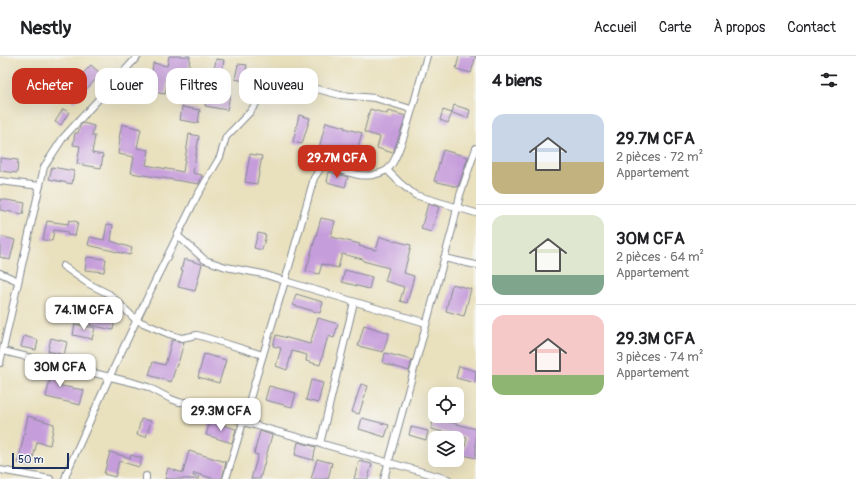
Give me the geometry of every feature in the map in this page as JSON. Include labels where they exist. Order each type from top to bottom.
[{"type":"street","points":[[0,363],[44,167],[63,138],[138,56]]},
{"type":"street","points":[[226,479],[314,178],[322,166],[336,168],[356,175],[374,175],[387,170],[394,159],[401,141],[427,56]]},
{"type":"street","points":[[65,479],[136,320],[197,196],[220,157],[226,138],[250,112],[272,81],[278,79],[340,95],[374,98],[411,109]]},
{"type":"street","points":[[384,479],[444,258],[456,208],[476,148]]},
{"type":"street","points":[[387,170],[414,195],[476,213]]},
{"type":"street","points":[[0,181],[40,186]]},
{"type":"street","points":[[177,235],[205,260],[226,267],[263,274],[426,323]]},
{"type":"street","points":[[444,258],[476,266]]},
{"type":"street","points":[[64,266],[89,284],[109,294],[136,320],[182,338],[197,335],[263,355]]},
{"type":"street","points":[[0,273],[18,281]]},
{"type":"street","points":[[320,444],[354,302]]},
{"type":"street","points":[[2,352],[148,387],[171,399],[180,402],[200,403],[243,422],[448,479]]},
{"type":"street","points":[[0,470],[50,479]]},
{"type":"building","points":[[169,56],[190,56],[189,68],[166,68],[165,94],[158,93],[158,68],[152,68],[153,63],[167,66]]},
{"type":"building","points":[[459,56],[476,56],[471,73],[456,69]]},
{"type":"building","points":[[216,59],[224,60],[223,68],[214,68]]},
{"type":"building","points":[[238,64],[247,65],[246,68],[239,68],[239,80],[235,79]]},
{"type":"building","points":[[91,65],[95,69],[95,80],[87,89],[87,69]]},
{"type":"building","points":[[205,104],[228,104],[227,110],[205,106]]},
{"type":"building","points":[[454,105],[470,110],[468,118],[452,113]]},
{"type":"building","points":[[182,107],[200,110],[198,123],[180,120]]},
{"type":"building","points":[[63,109],[69,112],[61,125],[55,122]]},
{"type":"building","points":[[370,109],[387,114],[388,111],[406,116],[393,153],[377,148],[380,137],[364,132]]},
{"type":"building","points":[[443,110],[452,113],[448,123],[440,120]]},
{"type":"building","points":[[299,115],[310,118],[302,144],[293,142]]},
{"type":"building","points":[[326,122],[362,133],[355,158],[319,148]]},
{"type":"building","points":[[83,123],[94,126],[92,136],[95,136],[92,153],[103,155],[101,168],[77,164],[80,146],[73,145],[75,133],[78,133],[80,126]]},
{"type":"building","points":[[122,124],[141,129],[137,148],[149,150],[146,165],[183,172],[189,134],[199,136],[193,173],[202,175],[199,184],[131,173],[134,157],[118,154]]},
{"type":"building","points":[[443,150],[468,157],[458,187],[434,181]]},
{"type":"building","points":[[250,154],[262,156],[257,184],[245,182]]},
{"type":"building","points":[[0,158],[18,160],[17,173],[0,171]]},
{"type":"building","points":[[52,167],[74,171],[72,184],[49,179]]},
{"type":"building","points":[[329,172],[348,177],[345,187],[327,182]]},
{"type":"building","points":[[0,199],[25,203],[23,214],[0,210]]},
{"type":"building","points":[[428,204],[439,207],[431,232],[421,229]]},
{"type":"building","points":[[321,218],[335,221],[331,237],[360,244],[359,246],[376,250],[380,237],[411,245],[404,273],[414,276],[407,303],[400,301],[404,287],[385,281],[389,268],[363,261],[363,259],[342,254],[338,268],[322,264],[319,274],[306,271]]},
{"type":"building","points":[[69,220],[78,222],[75,236],[67,235],[67,232],[54,230],[52,241],[43,240],[47,221],[68,224]]},
{"type":"building","points":[[107,224],[113,225],[111,241],[132,248],[130,255],[88,245],[90,237],[104,240]]},
{"type":"building","points":[[258,233],[266,235],[262,250],[254,248]]},
{"type":"building","points":[[0,236],[15,240],[10,260],[0,257]]},
{"type":"building","points":[[87,257],[106,259],[104,272],[85,270]]},
{"type":"building","points":[[184,259],[202,264],[195,291],[178,287],[183,270],[181,270]]},
{"type":"building","points":[[345,270],[372,277],[369,289],[342,282]]},
{"type":"building","points":[[452,284],[471,289],[464,316],[446,311]]},
{"type":"building","points":[[296,294],[323,302],[320,313],[293,305]]},
{"type":"building","points":[[54,305],[75,309],[73,321],[51,316]]},
{"type":"building","points":[[93,313],[115,318],[113,330],[90,325]]},
{"type":"building","points":[[318,318],[338,324],[334,338],[328,336],[320,365],[306,361],[307,355],[292,351],[287,370],[276,366],[281,348],[273,346],[276,335],[310,344]]},
{"type":"building","points":[[75,324],[95,328],[92,339],[73,335]]},
{"type":"building","points":[[364,325],[389,333],[383,352],[358,346]]},
{"type":"building","points":[[24,336],[38,340],[36,350],[21,347]]},
{"type":"building","points":[[51,338],[67,342],[64,355],[48,351]]},
{"type":"building","points":[[172,340],[184,342],[171,382],[149,375],[153,362],[165,365]]},
{"type":"building","points":[[385,353],[412,360],[409,371],[383,363]]},
{"type":"building","points":[[204,354],[226,360],[219,383],[198,377]]},
{"type":"building","points":[[459,366],[476,371],[475,383],[456,378]]},
{"type":"building","points":[[38,367],[64,374],[61,386],[84,390],[80,405],[46,397],[50,379],[36,376]]},
{"type":"building","points":[[311,380],[323,383],[318,403],[306,400]]},
{"type":"building","points":[[361,384],[368,386],[359,414],[352,412]]},
{"type":"building","points":[[269,386],[296,393],[292,407],[265,400]]},
{"type":"building","points":[[28,416],[54,424],[50,445],[37,442],[31,466],[18,463]]},
{"type":"building","points":[[362,418],[389,425],[385,437],[359,429]]},
{"type":"building","points":[[141,419],[151,421],[146,437],[137,435]]},
{"type":"building","points":[[210,421],[236,429],[232,443],[206,435]]},
{"type":"building","points":[[433,423],[453,423],[476,429],[476,458],[464,455],[467,438],[464,437],[464,431],[439,431],[431,429]]},
{"type":"building","points":[[411,427],[428,431],[426,440],[409,435]]},
{"type":"building","points":[[260,431],[272,435],[260,479],[251,479],[258,455],[254,454]]},
{"type":"building","points":[[298,442],[316,447],[313,460],[295,455]]},
{"type":"building","points":[[189,451],[226,462],[222,479],[215,479],[194,473],[193,476],[199,477],[199,479],[165,479],[168,468],[183,473]]},
{"type":"building","points":[[110,452],[130,458],[131,455],[142,458],[139,467],[119,461],[115,477],[104,474]]},
{"type":"building","points":[[317,459],[332,463],[328,479],[311,479]]},
{"type":"building","points":[[359,461],[372,464],[368,479],[354,479]]}]
